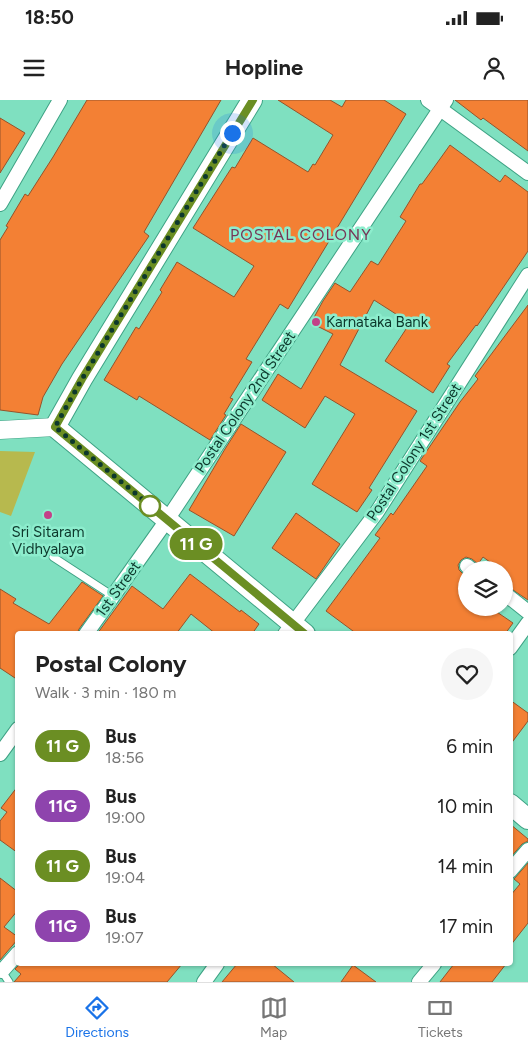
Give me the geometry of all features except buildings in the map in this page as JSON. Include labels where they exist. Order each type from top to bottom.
[{"type":"main road","points":[[252,100],[87,370],[55,427],[167,520],[294,631]]},
{"type":"main road","points":[[513,806],[528,819]]},
{"type":"street","points":[[0,204],[60,100]]},
{"type":"street","points":[[428,100],[443,104],[528,173]]},
{"type":"street","name":"Postal Colony 2nd Street","points":[[167,520],[443,104]]},
{"type":"street","name":"Postal Colony 1st Street","points":[[294,631],[377,512],[528,275]]},
{"type":"street","points":[[0,430],[55,427]]},
{"type":"street","name":"1st Street","points":[[88,631],[167,520]]},
{"type":"street","points":[[513,600],[528,612]]},
{"type":"street","points":[[513,644],[528,623]]},
{"type":"street","points":[[0,754],[15,734]]},
{"type":"street","points":[[513,868],[528,850]]},
{"type":"street","points":[[4,974],[15,958]]},
{"type":"street","points":[[204,982],[216,966]]},
{"type":"street","points":[[419,982],[432,966]]},
{"type":"lane","points":[[53,557],[113,596]]},
{"type":"shaded area","points":[[0,451],[35,452],[11,516],[0,512]]},
{"type":"bus line","points":[[253,100],[82,379],[55,427],[301,631]]},
{"type":"place","name":"Karnataka Bank","points":[[316,322]]},
{"type":"place","name":"Sri Sitaram Vidhyalaya","points":[[48,515]]},
{"type":"district","name":"POSTAL COLONY","points":[[301,234]]},
{"type":"route","points":[[150,506],[153,508],[55,427],[82,379],[232,133]]}]
